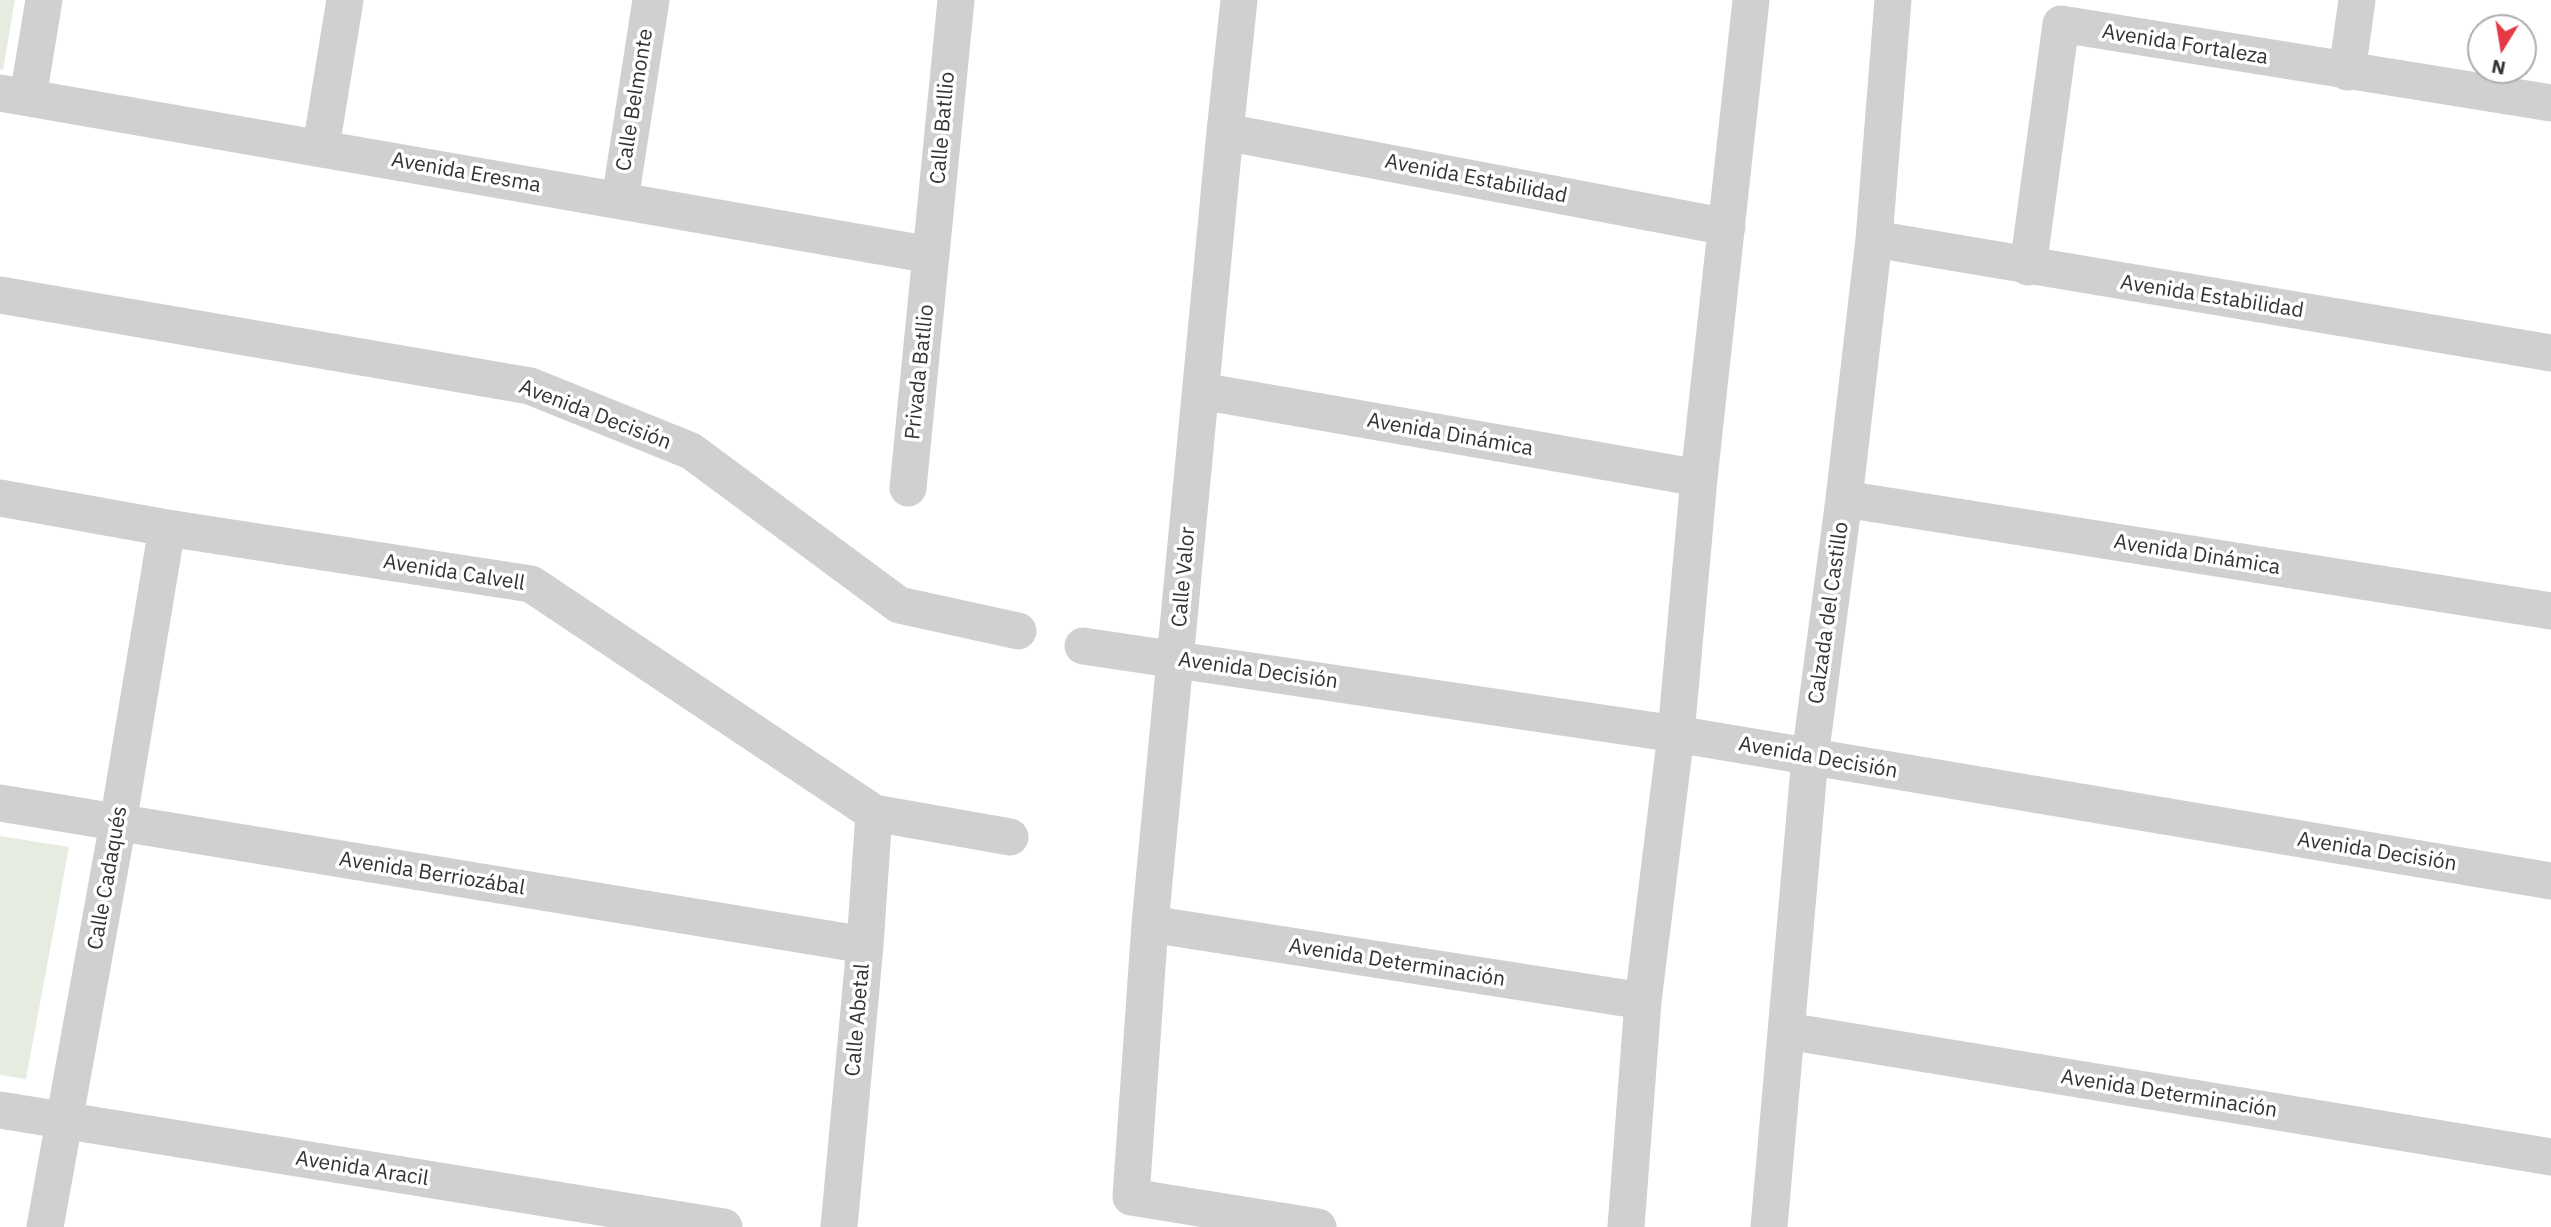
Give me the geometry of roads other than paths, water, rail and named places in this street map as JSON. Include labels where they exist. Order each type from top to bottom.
[{"type":"street","points":[[14,95],[44,0]]},
{"type":"street","points":[[321,147],[345,0]]},
{"type":"street","name":"Calle Belmonte","points":[[620,200],[651,0]]},
{"type":"street","name":"Calle Batllio","points":[[931,255],[956,0]]},
{"type":"street","name":"Calle Valor","points":[[1239,0],[1150,924],[1131,1197],[1318,1227]]},
{"type":"street","points":[[1626,1227],[1643,1001],[1676,733],[1699,478],[1751,0]]},
{"type":"street","name":"Calzada del Castillo","points":[[1769,1227],[1810,757],[1844,499],[1874,239],[1894,0]]},
{"type":"street","points":[[2347,72],[2357,0]]},
{"type":"street","name":"Avenida Fortaleza","points":[[2028,267],[2061,24],[2551,103]]},
{"type":"street","name":"Avenida Eresma","points":[[14,95],[931,255]]},
{"type":"street","name":"Avenida Estabilidad","points":[[1225,132],[1727,226]]},
{"type":"street","name":"Avenida Estabilidad","points":[[1874,239],[2551,353]]},
{"type":"street","name":"Privada Batllio","points":[[908,488],[931,255]]},
{"type":"street","name":"Avenida Decisión","points":[[0,295],[530,386],[691,451],[899,605],[1018,631]]},
{"type":"street","name":"Avenida Dinámica","points":[[1201,391],[1699,478]]},
{"type":"street","name":"Avenida Calvell","points":[[0,498],[167,528],[531,583],[874,813],[1010,837]]},
{"type":"street","name":"Avenida Dinámica","points":[[1844,499],[2551,611]]},
{"type":"street","name":"Calle Cadaqués","points":[[45,1227],[118,823],[167,528]]},
{"type":"street","name":"Avenida Decisión","points":[[1083,646],[1676,733],[2551,881]]},
{"type":"street","name":"Avenida Berriozábal","points":[[0,803],[865,945]]},
{"type":"street","name":"Calle Abetal","points":[[839,1227],[865,945],[874,813]]},
{"type":"street","name":"Avenida Determinación","points":[[1150,924],[1643,1001]]},
{"type":"street","name":"Avenida Determinación","points":[[1787,1031],[2551,1157]]},
{"type":"street","name":"Avenida Aracil","points":[[0,1110],[723,1227]]}]
